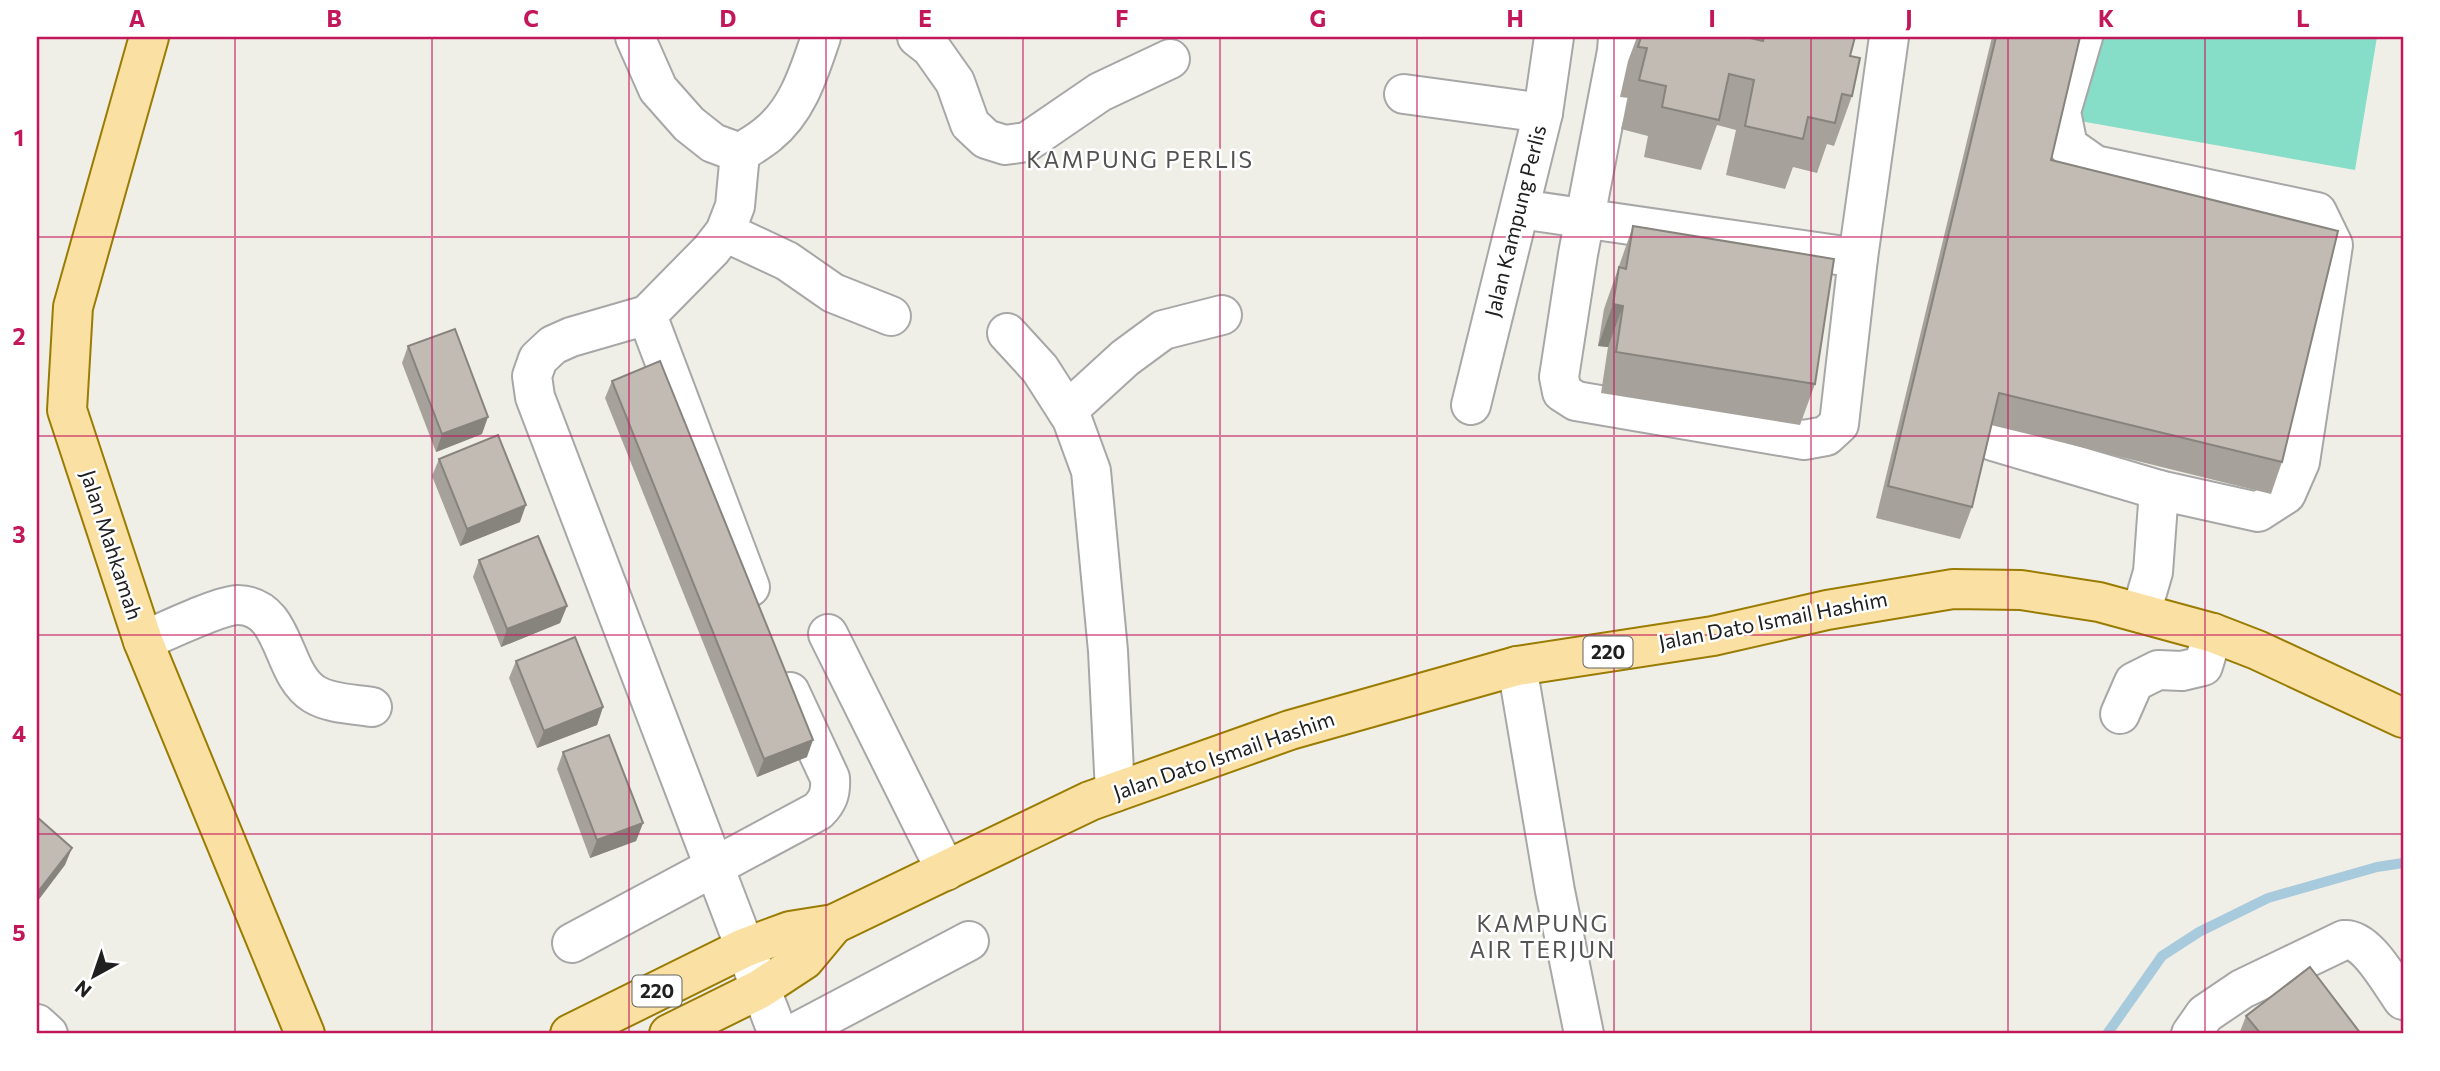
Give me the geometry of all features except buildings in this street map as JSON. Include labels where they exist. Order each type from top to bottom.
[{"type":"main road","name":"Jalan Mahkamah","points":[[149,37],[73,307],[67,410],[142,641],[302,1031]]},
{"type":"main road","name":"Jalan Dato Ismail Hashim","points":[[570,1034],[744,948],[790,931],[834,924],[1090,802],[1290,730],[1517,666],[1713,636],[1827,610],[1953,589],[2021,590],[2099,601],[2213,633],[2257,650],[2403,718]]},
{"type":"main road","name":"Jalan Dato Ismail Hashim","points":[[669,1034],[760,989],[803,960],[834,924]]},
{"type":"street","points":[[635,37],[659,89],[689,124],[713,143],[740,153]]},
{"type":"street","points":[[740,153],[768,134],[785,118],[805,84],[821,37]]},
{"type":"street","points":[[917,37],[931,48],[955,82],[970,124],[986,139],[1005,145],[1027,142],[1100,92],[1170,59]]},
{"type":"street","name":"Jalan Kampung Perlis","points":[[1471,405],[1543,114],[1554,37]]},
{"type":"street","points":[[1618,37],[1618,51],[1577,254],[1559,377],[1562,392],[1576,401],[1804,440],[1826,436],[1839,424],[1858,258],[1889,37]]},
{"type":"street","points":[[1993,441],[2160,490],[2258,512],[2286,494],[2300,462],[2333,245],[2317,212],[2095,165],[2068,146],[2061,112],[2083,37]]},
{"type":"street","points":[[1404,94],[1543,114]]},
{"type":"street","points":[[740,153],[735,206],[725,232],[698,265],[647,315],[571,337],[553,345],[538,359],[532,376],[535,397],[778,1034]]},
{"type":"street","points":[[1520,209],[1858,258]]},
{"type":"street","points":[[725,232],[788,261],[833,293],[891,317]]},
{"type":"street","points":[[647,315],[764,622]]},
{"type":"street","points":[[1067,411],[1125,358],[1163,330],[1222,316]]},
{"type":"street","points":[[1007,333],[1040,369],[1072,419],[1091,471],[1108,651],[1115,792]]},
{"type":"street","points":[[2141,613],[2152,572],[2160,490]]},
{"type":"street","points":[[142,641],[227,607],[254,607],[280,636],[296,678],[315,695],[333,701],[372,707]]},
{"type":"street","points":[[2120,714],[2134,682],[2158,670],[2182,671],[2203,666],[2213,633]]},
{"type":"street","points":[[828,634],[946,870]]},
{"type":"street","points":[[572,943],[818,811],[826,803],[831,791],[830,778],[778,661]]},
{"type":"street","points":[[1517,666],[1555,891],[1584,1034]]},
{"type":"street","points":[[2205,1027],[2242,989],[2336,942],[2352,939],[2364,946],[2403,1000]]},
{"type":"street","points":[[793,1034],[969,941]]},
{"type":"street","points":[[37,1024],[48,1034]]},
{"type":"green space","points":[[2096,37],[2377,37],[2355,170],[2080,121]]},
{"type":"waterway","points":[[2107,1034],[2162,956],[2199,932],[2268,898],[2377,867],[2403,863]]},
{"type":"district","name":"KAMPUNG PERLIS","points":[[1140,160]]},
{"type":"district","name":"KAMPUNG AIR TERJUN","points":[[1543,937]]}]
